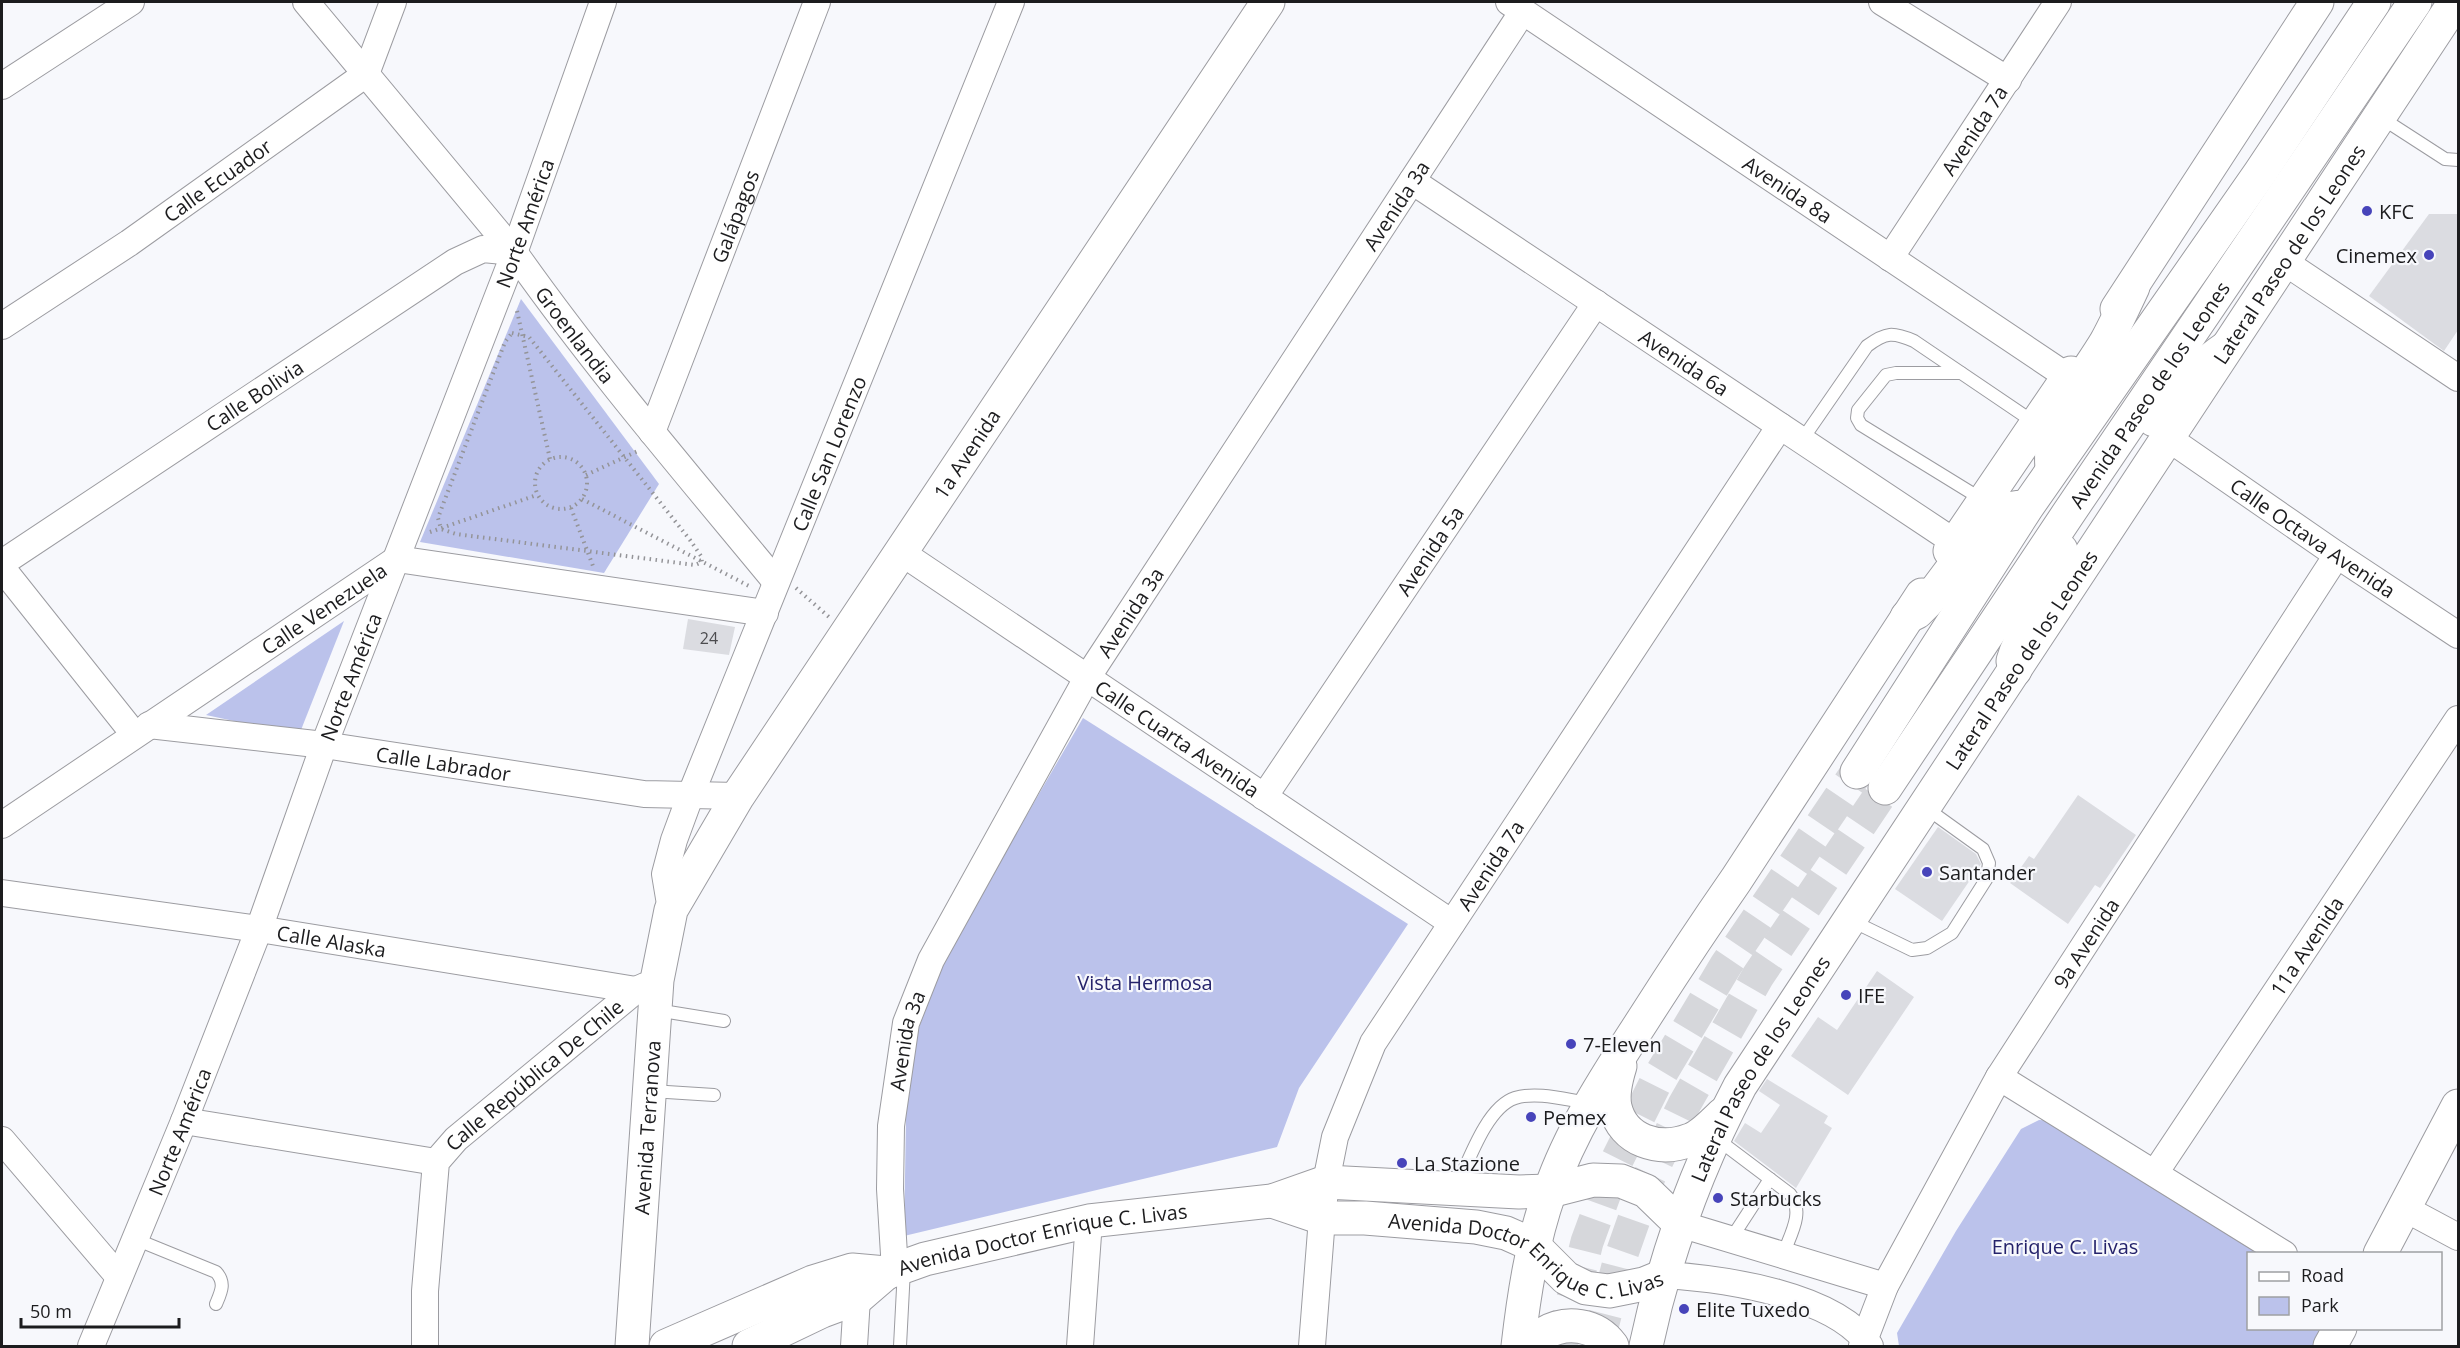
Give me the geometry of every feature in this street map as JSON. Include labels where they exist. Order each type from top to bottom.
[{"type":"street","points":[[2,86],[130,2]]},
{"type":"street","name":"Groenlandia","points":[[306,2],[366,74],[511,261],[544,294],[656,436],[773,592]]},
{"type":"street","points":[[366,74],[393,2]]},
{"type":"street","name":"Norte América","points":[[91,1347],[184,1121],[259,929],[324,745],[511,261],[603,2]]},
{"type":"street","name":"Galápagos","points":[[656,436],[817,2]]},
{"type":"street","name":"Calle San Lorenzo","points":[[671,910],[665,874],[674,840],[691,794],[1011,2]]},
{"type":"street","name":"1a Avenida","points":[[671,910],[738,795],[902,553],[1268,2]]},
{"type":"street","points":[[1882,2],[2008,80]]},
{"type":"street","name":"Avenida 7a","points":[[1890,258],[2058,2]]},
{"type":"street","points":[[1518,1347],[1523,1300],[1533,1245],[1564,1155],[1591,1103],[1625,1047],[1956,543],[2068,377],[2133,287],[2317,2]]},
{"type":"street","name":"Avenida Paseo de los Leones","points":[[1857,772],[2027,507],[2260,173],[2374,2]]},
{"type":"street","name":"Avenida Paseo de los Leones","points":[[1885,788],[2415,2]]},
{"type":"street","name":"Lateral Paseo de los Leones","points":[[1647,1347],[1680,1224],[1700,1169],[1721,1124],[1766,1044],[2455,2]]},
{"type":"street","name":"Avenida 3a","points":[[895,1270],[890,1189],[891,1126],[906,1023],[931,960],[1087,678],[1412,181],[1516,6]]},
{"type":"street","name":"Avenida 8a","points":[[1516,6],[2068,377]]},
{"type":"street","name":"Calle Ecuador","points":[[2,326],[129,243],[366,74]]},
{"type":"street","name":"Avenida 6a","points":[[1412,181],[1956,543]]},
{"type":"street","name":"Calle Bolivia","points":[[2,563],[455,262],[483,249],[511,261]]},
{"type":"street","points":[[2283,261],[2458,378]]},
{"type":"street","points":[[2052,471],[2050,454],[2058,418],[2110,334],[2133,287]]},
{"type":"street","name":"Avenida 5a","points":[[1264,797],[1596,303]]},
{"type":"street","points":[[2115,444],[2140,434],[2186,382],[2208,360],[2226,348]]},
{"type":"street","name":"Avenida 7a","points":[[1312,1347],[1322,1218],[1335,1137],[1373,1043],[1780,426]]},
{"type":"street","name":"Calle Octava Avenida","points":[[2168,438],[2337,555],[2458,635]]},
{"type":"street","points":[[1907,618],[1927,602],[1990,523],[2003,511],[2014,507],[2027,507]]},
{"type":"street","points":[[2015,670],[2013,661],[2016,652],[2060,553],[2068,514]]},
{"type":"street","name":"Calle Venezuela","points":[[2,825],[400,550],[602,589],[773,592]]},
{"type":"street","name":"Calle Cuarta Avenida","points":[[902,553],[1452,923]]},
{"type":"street","name":"9a Avenida","points":[[1866,1344],[1885,1286],[1999,1077],[2337,555]]},
{"type":"street","points":[[2,568],[141,730]]},
{"type":"street","name":"11a Avenida","points":[[2155,1173],[2458,719]]},
{"type":"street","name":"Calle Labrador","points":[[141,730],[324,745],[644,794],[738,795]]},
{"type":"street","name":"Calle Alaska","points":[[2,893],[259,929],[650,993]]},
{"type":"street","name":"Avenida Terranova","points":[[632,1347],[650,1091],[650,993],[671,910]]},
{"type":"street","name":"Calle República De Chile","points":[[425,1347],[425,1291],[436,1162],[456,1139],[650,993]]},
{"type":"street","points":[[1625,1047],[1614,1084],[1614,1106],[1621,1126],[1636,1139],[1654,1145],[1673,1145],[1692,1140],[1721,1124]]},
{"type":"street","points":[[1999,1077],[2281,1252]]},
{"type":"street","points":[[2381,1252],[2458,1106]]},
{"type":"street","name":"Calle República De Chile","points":[[184,1121],[436,1162]]},
{"type":"street","points":[[2,1140],[119,1277]]},
{"type":"street","name":"Avenida Doctor Enrique C. Livas","points":[[748,1347],[822,1311],[854,1284],[926,1259],[1089,1221],[1272,1201],[1326,1182],[1519,1192],[1550,1191],[1593,1180],[1621,1181],[1646,1191],[1680,1224],[1885,1286]]},
{"type":"street","name":"Avenida Doctor Enrique C. Livas","points":[[1272,1201],[1322,1218],[1365,1218],[1476,1227],[1506,1233],[1533,1245],[1566,1278],[1586,1288],[1609,1291],[1644,1284],[1666,1275],[1713,1278],[1792,1297],[1838,1318],[1866,1344]]},
{"type":"street","points":[[2404,1208],[2458,1237]]},
{"type":"street","points":[[1080,1347],[1089,1221]]},
{"type":"street","name":"Avenida Doctor Enrique C. Livas","points":[[666,1347],[813,1282],[854,1284]]},
{"type":"street","points":[[854,1284],[854,1347]]},
{"type":"street","points":[[1528,1347],[1531,1342],[1553,1328],[1575,1325],[1592,1329],[1612,1347]]},
{"type":"street","points":[[2331,1347],[2340,1330]]},
{"type":"lane","points":[[2379,116],[2445,159],[2458,160]]},
{"type":"lane","points":[[1802,440],[1867,346],[1881,336],[1897,334],[1914,341],[2036,424]]},
{"type":"lane","points":[[1962,374],[1896,373],[1886,375],[1858,410],[1857,418],[1861,425],[1984,501]]},
{"type":"lane","points":[[1848,920],[1912,950],[1927,948],[1953,933],[1987,878],[1989,863],[1983,849],[1924,806]]},
{"type":"lane","points":[[650,993],[724,1021]]},
{"type":"lane","points":[[650,1091],[714,1095]]},
{"type":"lane","points":[[1455,1189],[1487,1125],[1499,1107],[1516,1098],[1535,1097],[1591,1103]]},
{"type":"lane","points":[[1721,1124],[1770,1179],[1790,1194],[1796,1202],[1798,1212],[1783,1255]]},
{"type":"lane","points":[[1731,1239],[1770,1179]]},
{"type":"lane","points":[[135,1239],[216,1272],[222,1278],[223,1286],[216,1305]]},
{"type":"lane","points":[[895,1270],[900,1347]]},
{"type":"path","points":[[511,261],[522,334],[550,459]]},
{"type":"path","points":[[441,529],[438,518],[506,342],[512,333],[522,334],[529,337],[690,540],[701,555],[702,562]]},
{"type":"path","points":[[586,475],[624,458],[656,436]]},
{"type":"path","points":[[561,456],[572,459],[581,465],[586,475],[587,488],[582,499],[571,508],[558,510],[545,505],[537,495],[534,481],[539,468],[550,459],[561,456]]},
{"type":"path","points":[[400,550],[441,529],[537,495]]},
{"type":"path","points":[[582,499],[702,562],[773,592],[847,633]]},
{"type":"path","points":[[571,508],[602,589]]},
{"type":"path","points":[[441,529],[456,534],[586,549],[695,565],[702,562]]},
{"type":"green space","points":[[521,299],[659,484],[604,573],[420,542]]},
{"type":"green space","points":[[344,621],[299,735],[206,715]]},
{"type":"green space","name":"Vista Hermosa","points":[[1083,718],[1408,924],[1299,1088],[1277,1147],[904,1236],[907,1060],[946,954]]},
{"type":"green space","name":"Enrique C. Livas","points":[[2039,1120],[2059,1121],[2264,1252],[2247,1252],[2247,1330],[2321,1330],[2313,1346],[1899,1346],[1897,1333],[1956,1231],[2021,1129]]},
{"type":"building","name":"Cinemex","points":[[2429,214],[2458,214],[2458,330],[2444,351],[2369,296]]},
{"type":"building","points":[[688,619],[735,627],[729,655],[683,649]]},
{"type":"building","points":[[2078,795],[2136,835],[2100,888],[2095,885],[2068,924],[2010,883],[2029,856],[2034,859]]},
{"type":"building","points":[[1938,827],[1976,854],[1981,864],[1942,921],[1895,889]]},
{"type":"building","points":[[1877,971],[1914,997],[1848,1095],[1791,1056],[1818,1017],[1837,1030]]},
{"type":"building","points":[[1767,1079],[1828,1116],[1824,1123],[1832,1128],[1796,1188],[1734,1141],[1745,1123],[1761,1133],[1780,1105],[1759,1091]]},
{"type":"tunnel","points":[[1561,1346],[1587,1242],[1617,1160],[1656,1082],[1726,965],[1857,772]]},
{"type":"tunnel","points":[[1597,1346],[1619,1262],[1649,1177],[1684,1105],[1758,976],[1885,788]]},
{"type":"place","name":"KFC","points":[[2367,211]]},
{"type":"place","name":"Cinemex","points":[[2429,255]]},
{"type":"place","name":"Santander","points":[[1927,872]]},
{"type":"place","name":"IFE","points":[[1846,995]]},
{"type":"place","name":"7-Eleven","points":[[1571,1044]]},
{"type":"place","name":"Pemex","points":[[1531,1117]]},
{"type":"place","name":"La Stazione","points":[[1402,1163]]},
{"type":"place","name":"Starbucks","points":[[1718,1198]]},
{"type":"place","name":"Elite Tuxedo","points":[[1684,1309]]}]
